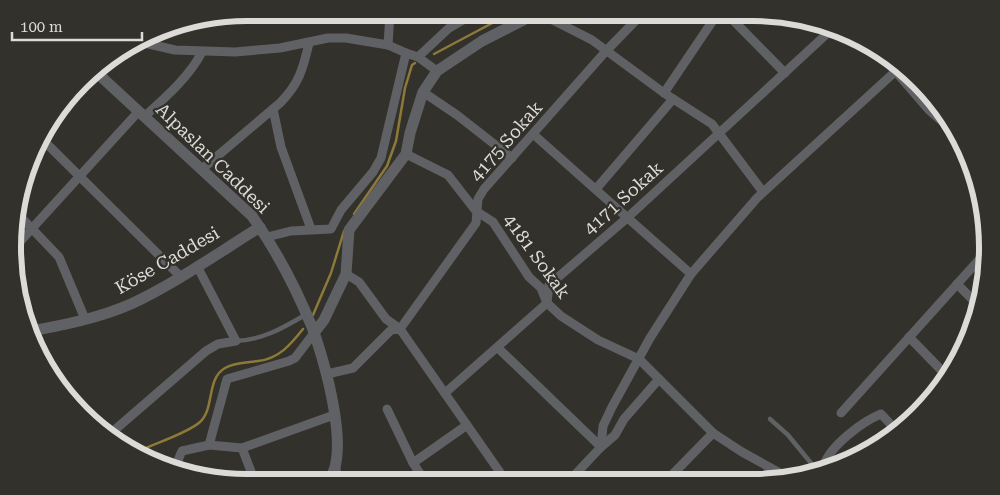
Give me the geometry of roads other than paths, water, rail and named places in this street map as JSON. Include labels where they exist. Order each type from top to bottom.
[{"type":"street","points":[[388,45],[390,21]]},
{"type":"street","points":[[418,57],[449,28],[461,21]]},
{"type":"street","points":[[209,444],[227,379],[295,358],[324,320],[346,274],[349,230],[406,154],[410,133],[423,92],[437,71],[482,41],[522,21]]},
{"type":"street","points":[[554,21],[592,40],[664,93],[712,124],[763,192]]},
{"type":"street","name":"4175 Sokak","points":[[327,374],[354,368],[391,330],[400,329],[476,223],[478,199],[484,189],[606,51],[635,21]]},
{"type":"street","points":[[664,93],[713,21]]},
{"type":"street","points":[[734,21],[785,73]]},
{"type":"street","name":"4171 Sokak","points":[[445,393],[547,303],[549,285],[627,218],[826,33]]},
{"type":"street","points":[[149,44],[175,50],[202,52],[257,51],[328,38],[346,38],[388,45],[406,54],[418,57],[437,71]]},
{"type":"street","points":[[202,169],[291,92],[305,64],[309,43]]},
{"type":"street","points":[[22,239],[80,176],[142,114],[166,96],[195,64],[202,52]]},
{"type":"street","points":[[267,237],[291,231],[331,229],[341,210],[373,172],[381,158],[406,54]]},
{"type":"street","points":[[601,447],[603,426],[650,338],[691,274],[763,192],[895,72]]},
{"type":"street","name":"Alpaslan Caddesi","points":[[100,76],[252,216],[267,237],[306,314],[327,374],[338,443],[336,467],[333,474]]},
{"type":"street","points":[[423,92],[457,115],[512,158]]},
{"type":"street","points":[[596,189],[673,99]]},
{"type":"street","points":[[273,109],[281,146],[311,229]]},
{"type":"street","points":[[533,134],[691,274]]},
{"type":"street","points":[[47,144],[180,276]]},
{"type":"street","name":"4181 Sokak","points":[[406,154],[448,175],[476,211],[493,222],[529,278],[541,288],[547,303],[574,326],[598,340],[639,359],[712,433],[779,472]]},
{"type":"street","points":[[23,219],[60,257],[85,319]]},
{"type":"street","name":"Köse Caddesi","points":[[37,331],[85,319],[132,303],[260,227]]},
{"type":"street","points":[[841,413],[978,261]]},
{"type":"street","points":[[114,430],[206,351],[218,344],[236,341],[197,266]]},
{"type":"street","points":[[346,274],[359,282],[386,319],[400,329],[418,358],[445,393],[501,474]]},
{"type":"street","points":[[957,284],[972,300]]},
{"type":"street","points":[[909,337],[942,371]]},
{"type":"street","points":[[498,348],[601,447]]},
{"type":"street","points":[[577,474],[601,447],[615,435],[624,419],[659,379]]},
{"type":"street","points":[[387,409],[420,474]]},
{"type":"street","points":[[825,462],[838,445],[867,419],[881,414],[892,425]]},
{"type":"street","points":[[176,462],[182,451],[209,444],[242,448],[334,415]]},
{"type":"street","points":[[413,463],[467,426]]},
{"type":"street","points":[[674,473],[712,433]]},
{"type":"street","points":[[242,448],[252,474]]},
{"type":"street","points":[[336,467],[336,474]]},
{"type":"lane","points":[[236,341],[250,340],[278,330],[306,314]]},
{"type":"lane","points":[[770,419],[788,435],[813,465]]},
{"type":"waterway","points":[[434,54],[496,21]]},
{"type":"waterway","points":[[354,214],[387,166],[396,141],[405,88],[412,65],[415,63]]},
{"type":"waterway","points":[[313,315],[331,273],[344,231]]},
{"type":"waterway","points":[[144,449],[188,430],[200,422],[208,409],[215,379],[225,368],[272,357],[289,345],[303,329]]}]
